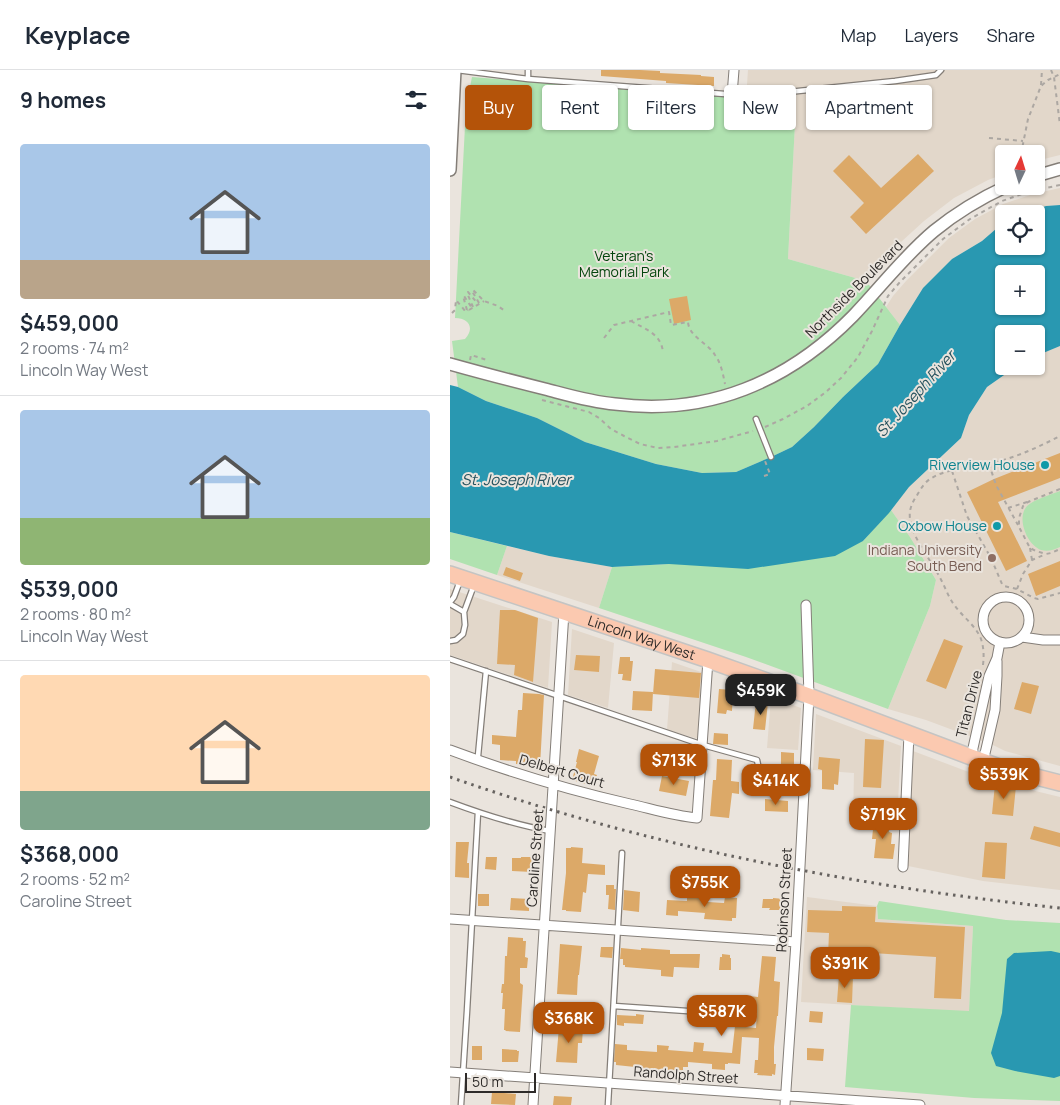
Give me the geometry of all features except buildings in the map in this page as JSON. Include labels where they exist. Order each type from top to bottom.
[{"type":"main road","name":"Lincoln Way West","points":[[462,578],[708,660],[977,760],[1060,783]]},
{"type":"street","points":[[450,170],[455,70]]},
{"type":"street","points":[[733,85],[734,70]]},
{"type":"street","points":[[1045,173],[1060,169]]},
{"type":"street","name":"Northside Boulevard","points":[[450,364],[616,405],[672,406],[728,395],[779,374],[818,348],[852,316],[934,231],[972,204],[995,192]]},
{"type":"street","points":[[1004,596],[1012,597],[1021,601],[1026,607],[1029,615],[1029,624],[1027,631],[1015,641],[1008,643],[1000,642],[993,639],[987,633],[983,617],[988,604],[1004,596]]},
{"type":"street","name":"Robinson Street","points":[[786,1105],[809,696],[806,605]]},
{"type":"street","name":"Caroline Street","points":[[533,1105],[564,612]]},
{"type":"street","points":[[1022,636],[1043,640],[1060,640]]},
{"type":"street","name":"Titan Drive","points":[[977,760],[989,676],[1000,642]]},
{"type":"street","name":"Titan Drive","points":[[977,760],[995,710],[996,658]]},
{"type":"street","points":[[703,745],[708,660]]},
{"type":"street","points":[[903,868],[909,734]]},
{"type":"street","name":"Delbert Court","points":[[450,750],[553,784],[670,814],[697,818],[703,745]]},
{"type":"street","points":[[450,919],[796,942]]},
{"type":"street","name":"Randolph Street","points":[[450,1072],[920,1105]]},
{"type":"lane","points":[[455,70],[528,79],[724,94]]},
{"type":"lane","points":[[528,70],[528,79]]},
{"type":"lane","points":[[796,92],[876,84],[936,75],[941,70]]},
{"type":"lane","points":[[756,419],[771,458]]},
{"type":"lane","points":[[462,578],[450,603],[464,612]]},
{"type":"lane","points":[[450,641],[456,640],[463,634],[465,625],[462,578]]},
{"type":"lane","points":[[450,659],[703,745],[757,760],[760,774],[769,780],[804,783]]},
{"type":"lane","points":[[477,760],[486,671]]},
{"type":"lane","points":[[450,802],[535,829],[550,831]]},
{"type":"lane","points":[[461,1105],[478,812]]},
{"type":"lane","points":[[608,1105],[622,853]]},
{"type":"lane","points":[[614,1006],[731,1014]]},
{"type":"path","points":[[1022,145],[1028,119],[1041,86],[1042,70]]},
{"type":"path","points":[[1051,70],[1054,77],[1060,125]]},
{"type":"path","points":[[1041,86],[1044,82],[1060,74]]},
{"type":"path","points":[[989,138],[1023,141]]},
{"type":"path","points":[[479,304],[473,290],[484,301],[498,306],[505,311]]},
{"type":"path","points":[[473,307],[468,292],[479,304]]},
{"type":"path","points":[[468,310],[463,296],[473,307]]},
{"type":"path","points":[[452,313],[455,310],[456,300],[466,312],[484,301]]},
{"type":"path","points":[[604,338],[614,325],[669,312],[671,325],[688,322],[688,328],[715,354],[722,371],[728,395]]},
{"type":"path","points":[[631,321],[652,332],[662,345],[663,353]]},
{"type":"path","points":[[983,668],[984,648],[980,637],[974,627],[956,608],[916,536],[910,520],[910,510],[921,488],[929,480],[952,471],[1019,456],[1060,436]]},
{"type":"path","points":[[989,464],[996,484],[1030,548],[1032,560]]},
{"type":"path","points":[[952,471],[967,516],[991,558],[1002,584],[1038,599],[1060,594]]},
{"type":"path","points":[[1008,508],[1060,489]]},
{"type":"path","points":[[1019,526],[1020,512],[1028,502]]},
{"type":"path","points":[[1030,548],[1046,554]]},
{"type":"path","points":[[1017,589],[1023,574],[1032,560],[1060,549]]},
{"type":"shaded area","points":[[748,70],[1060,70],[1060,155],[1045,159],[1045,145],[995,145],[995,177],[954,198],[924,221],[901,242],[866,281],[788,259],[796,130],[796,85],[747,85]]},
{"type":"shaded area","points":[[1060,188],[1060,205],[1001,205],[1030,195],[1045,195],[1045,191]]},
{"type":"shaded area","points":[[995,208],[995,230],[982,241],[952,259],[923,288],[900,325],[886,307],[893,296],[949,238],[975,219]]},
{"type":"shaded area","name":"Indiana University South Bend","points":[[1060,346],[1060,766],[1005,751],[926,720],[888,709],[930,606],[936,580],[891,510],[909,487],[961,438],[969,415],[987,387],[1004,375],[1045,375],[1045,352]]},
{"type":"shaded area","points":[[507,546],[549,556],[612,567],[599,608],[497,575]]},
{"type":"shaded area","points":[[450,589],[552,622],[548,688],[450,655]]},
{"type":"shaded area","points":[[572,629],[614,643],[608,708],[568,695]]},
{"type":"shaded area","points":[[672,662],[704,673],[699,739],[667,730]]},
{"type":"shaded area","points":[[771,697],[801,708],[798,750],[767,748]]},
{"type":"shaded area","points":[[816,714],[901,746],[897,821],[853,818],[854,773],[813,770]]},
{"type":"shaded area","points":[[913,751],[966,771],[1060,797],[1060,890],[983,881],[908,866]]},
{"type":"shaded area","points":[[807,897],[877,906],[878,919],[973,926],[969,1012],[801,1002]]},
{"type":"green space","name":"Veteran's Memorial Park","points":[[472,77],[573,85],[542,85],[542,130],[618,130],[618,89],[628,89],[628,130],[714,130],[714,96],[724,97],[724,130],[795,130],[788,259],[866,281],[900,325],[878,364],[792,447],[736,472],[702,473],[656,464],[585,442],[537,418],[486,401],[458,387],[452,341],[465,339],[470,331],[467,322],[460,318],[455,318],[465,126],[465,130],[532,130],[532,85],[470,85]]},
{"type":"green space","points":[[1060,491],[1060,547],[1046,551],[1041,550],[1031,543],[1025,531],[1023,524],[1024,511],[1034,501]]},
{"type":"green space","points":[[891,510],[936,580],[930,606],[888,709],[746,657],[599,608],[612,567],[669,564],[863,541]]},
{"type":"green space","points":[[450,532],[507,546],[497,575],[450,559]]},
{"type":"green space","points":[[879,901],[1006,920],[1060,923],[1060,1101],[974,1098],[845,1087],[851,1005],[969,1011],[973,926],[878,919],[877,906]]},
{"type":"water","name":"St. Joseph River","points":[[1060,205],[1060,346],[1045,352],[1045,325],[995,325],[995,375],[1004,375],[987,387],[969,415],[961,438],[909,487],[889,513],[863,541],[835,556],[748,569],[669,564],[612,567],[549,556],[450,532],[450,385],[486,401],[537,418],[585,442],[656,464],[702,473],[736,472],[792,447],[878,364],[923,288],[952,259],[982,241],[995,230],[995,255],[1045,255],[1045,206]]},
{"type":"water","points":[[1051,951],[1060,953],[1060,1076],[1054,1078],[996,1066],[991,1053],[1002,1013],[1007,959],[1014,953]]},
{"type":"railway","points":[[450,777],[524,802],[599,823],[751,860],[905,888],[1060,908]]},
{"type":"place","name":"Riverview House","points":[[1045,465]]},
{"type":"place","name":"Oxbow House","points":[[997,526]]},
{"type":"place","name":"Indiana University South Bend","points":[[992,558]]}]
